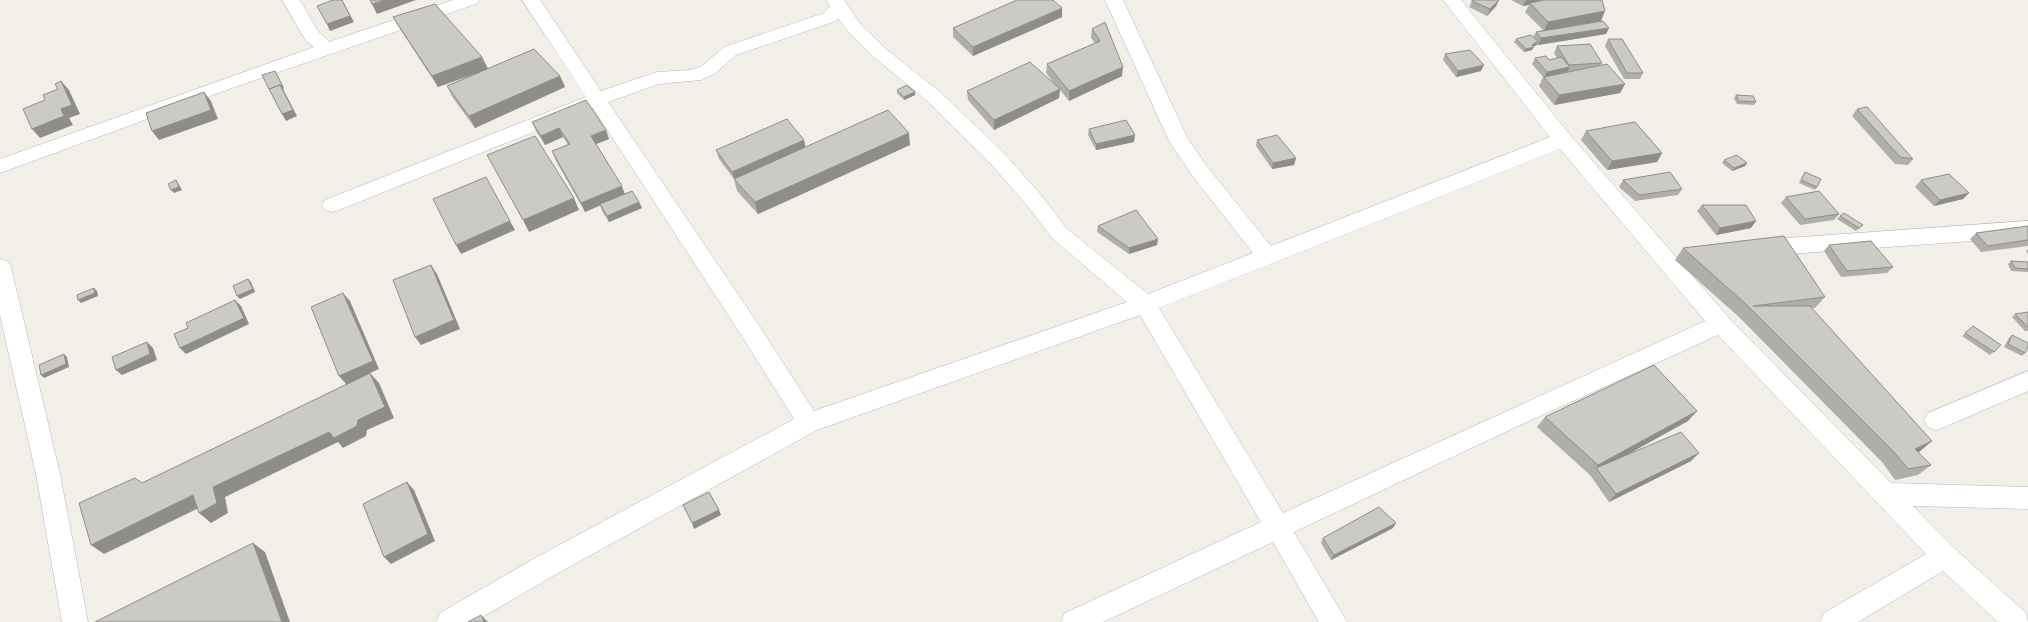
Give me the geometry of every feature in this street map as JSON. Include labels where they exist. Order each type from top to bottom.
[{"type":"street","points":[[291,0],[312,38],[318,41],[324,50]]},
{"type":"street","points":[[0,166],[324,50],[470,0]]},
{"type":"street","points":[[531,0],[598,99],[809,423]]},
{"type":"street","points":[[1114,0],[1163,103],[1179,141],[1199,170],[1267,256]]},
{"type":"street","points":[[1452,0],[1563,140],[1721,324],[1945,556],[2018,622]]},
{"type":"street","points":[[332,205],[598,99],[657,78],[684,78],[702,74],[730,52],[830,16],[837,4],[855,29],[880,53],[933,96],[996,157],[1034,200],[1058,233],[1145,304],[1334,622]]},
{"type":"street","points":[[449,622],[544,567],[809,423],[1145,304],[1563,140]]},
{"type":"street","points":[[1745,249],[2028,228]]},
{"type":"street","points":[[1663,255],[1685,254]]},
{"type":"street","points":[[0,267],[48,474],[74,622]]},
{"type":"street","points":[[1074,622],[1510,419],[1721,324]]},
{"type":"street","points":[[1936,420],[2028,381]]},
{"type":"street","points":[[1885,494],[2028,498]]},
{"type":"street","points":[[1832,622],[1945,556]]},
{"type":"building","points":[[333,0],[342,0],[350,16],[327,24],[317,6]]},
{"type":"building","points":[[370,0],[385,0],[372,4]]},
{"type":"building","points":[[1017,0],[1053,0],[1062,8],[973,47],[953,28]]},
{"type":"building","points":[[1472,0],[1499,0],[1490,9]]},
{"type":"building","points":[[1543,0],[1602,0],[1605,11],[1548,22],[1530,3]]},
{"type":"building","points":[[435,4],[482,57],[432,76],[393,17]]},
{"type":"building","points":[[1603,21],[1609,28],[1541,38],[1536,32]]},
{"type":"building","points":[[1105,22],[1123,67],[1069,91],[1047,64],[1100,41],[1092,29]]},
{"type":"building","points":[[1531,35],[1538,41],[1532,45],[1534,47],[1526,49],[1516,39]]},
{"type":"building","points":[[1608,39],[1622,39],[1643,73],[1627,73]]},
{"type":"building","points":[[1590,44],[1602,63],[1569,65],[1557,46]]},
{"type":"building","points":[[534,49],[560,76],[469,116],[447,86]]},
{"type":"building","points":[[1470,50],[1484,65],[1458,71],[1445,54]]},
{"type":"building","points":[[1546,56],[1549,60],[1561,57],[1570,67],[1547,72],[1535,58]]},
{"type":"building","points":[[1030,62],[1060,89],[994,120],[967,91]]},
{"type":"building","points":[[1607,64],[1625,84],[1559,95],[1544,77]]},
{"type":"building","points":[[275,71],[282,85],[269,89],[262,75]]},
{"type":"building","points":[[61,81],[72,105],[61,109],[64,116],[32,129],[23,109],[45,100],[43,95],[58,89],[55,84]]},
{"type":"building","points":[[280,85],[293,110],[282,114],[269,89]]},
{"type":"building","points":[[907,85],[915,92],[904,97],[897,90]]},
{"type":"building","points":[[204,92],[211,110],[152,131],[146,113]]},
{"type":"building","points":[[1736,95],[1753,96],[1756,102],[1739,101]]},
{"type":"building","points":[[586,100],[606,130],[591,136],[622,186],[581,203],[552,151],[570,144],[559,128],[541,136],[532,122]]},
{"type":"building","points":[[1867,107],[1913,159],[1900,157],[1857,109]]},
{"type":"building","points":[[888,110],[909,133],[755,202],[734,179]]},
{"type":"building","points":[[787,119],[804,140],[732,172],[716,150]]},
{"type":"building","points":[[1126,120],[1135,135],[1096,144],[1089,129]]},
{"type":"building","points":[[1635,122],[1662,153],[1612,161],[1586,131]]},
{"type":"building","points":[[1277,135],[1296,158],[1273,163],[1257,140]]},
{"type":"building","points":[[535,136],[574,198],[523,220],[487,155]]},
{"type":"building","points":[[1737,155],[1747,163],[1734,168],[1724,160]]},
{"type":"building","points":[[1670,172],[1682,189],[1639,195],[1623,180]]},
{"type":"building","points":[[1805,172],[1821,179],[1817,187],[1801,180]]},
{"type":"building","points":[[1949,174],[1969,193],[1940,200],[1921,180]]},
{"type":"building","points":[[486,177],[510,221],[456,245],[433,199]]},
{"type":"building","points":[[176,180],[179,187],[171,190],[168,184]]},
{"type":"building","points":[[632,191],[639,202],[607,216],[600,204]]},
{"type":"building","points":[[1819,191],[1839,214],[1805,219],[1786,197]]},
{"type":"building","points":[[1702,205],[1746,205],[1756,221],[1720,228]]},
{"type":"building","points":[[1136,210],[1158,239],[1129,248],[1098,226]]},
{"type":"building","points":[[1844,213],[1863,225],[1859,228],[1840,216]]},
{"type":"building","points":[[2028,226],[2028,240],[1988,246],[1976,233]]},
{"type":"building","points":[[1784,236],[1825,297],[1753,306],[1810,306],[1932,441],[1915,449],[1931,465],[1908,469],[1894,452],[1748,306],[1683,248]]},
{"type":"building","points":[[1871,241],[1893,267],[1847,271],[1829,245]]},
{"type":"building","points":[[2011,261],[2028,262],[2028,269],[2015,268]]},
{"type":"building","points":[[431,265],[454,320],[415,337],[393,280]]},
{"type":"building","points":[[248,279],[253,289],[237,296],[233,286]]},
{"type":"building","points":[[94,288],[95,293],[78,300],[77,295]]},
{"type":"building","points":[[343,293],[373,361],[339,376],[311,307]]},
{"type":"building","points":[[235,300],[244,318],[180,348],[174,334],[188,328],[186,323]]},
{"type":"building","points":[[2028,312],[2028,327],[2015,314]]},
{"type":"building","points":[[1973,326],[2001,345],[1994,352],[1965,333]]},
{"type":"building","points":[[2012,335],[2028,343],[2025,353],[2008,344]]},
{"type":"building","points":[[147,342],[150,354],[116,370],[112,357]]},
{"type":"building","points":[[64,354],[66,364],[41,375],[39,365]]},
{"type":"building","points":[[1654,365],[1697,411],[1598,465],[1545,417]]},
{"type":"building","points":[[370,373],[385,407],[358,420],[357,426],[334,438],[329,432],[213,487],[217,503],[199,513],[193,495],[91,545],[79,503],[135,478],[142,483]]},
{"type":"building","points":[[1681,432],[1699,453],[1616,494],[1596,468]]},
{"type":"building","points":[[407,482],[428,534],[384,557],[363,504]]},
{"type":"building","points":[[709,492],[719,510],[692,523],[683,505]]},
{"type":"building","points":[[1379,507],[1396,523],[1334,555],[1323,538]]},
{"type":"building","points":[[253,543],[282,622],[95,622]]},
{"type":"building","points":[[481,615],[484,622],[468,622]]}]
